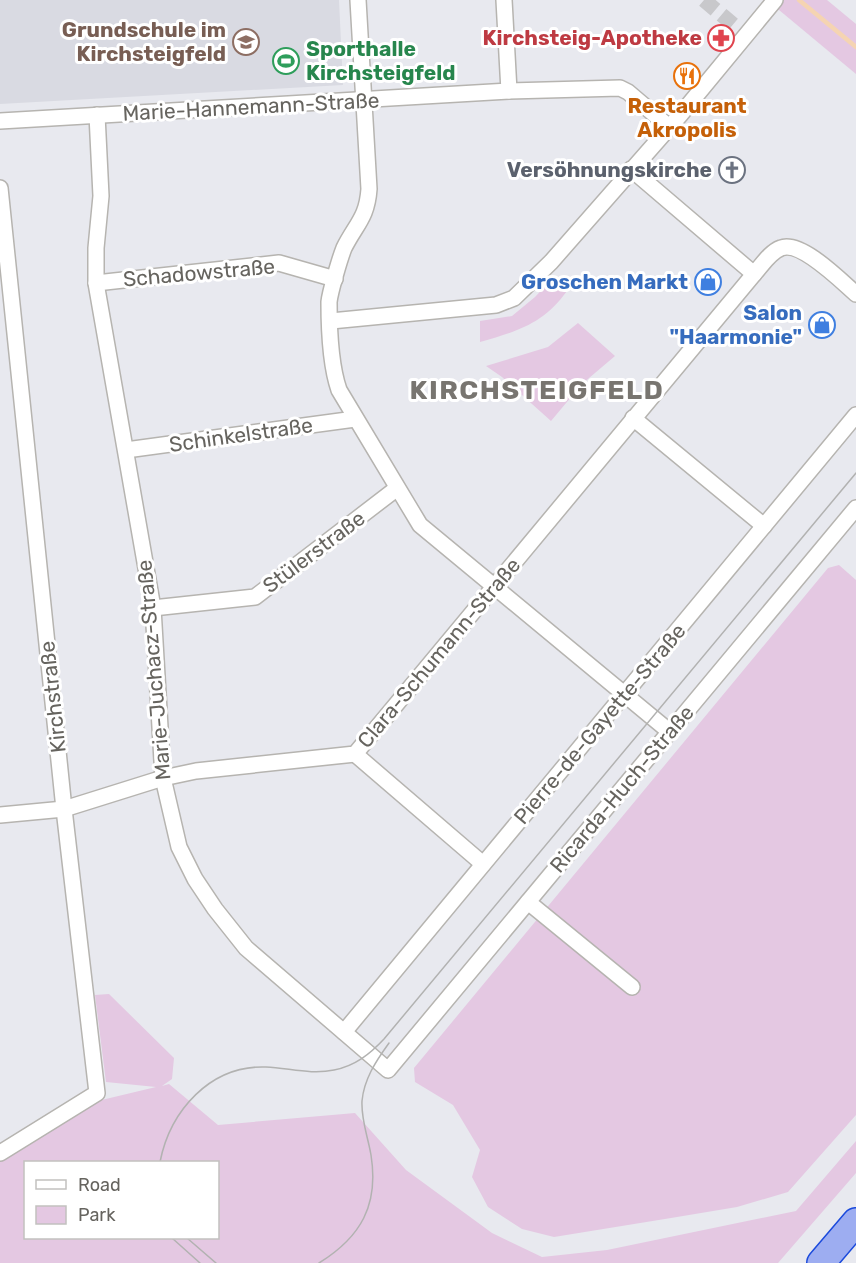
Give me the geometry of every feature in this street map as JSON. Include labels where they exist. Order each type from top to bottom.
[{"type":"highway","points":[[821,1263],[856,1222]]},
{"type":"street","points":[[358,0],[369,189],[368,204],[363,219],[344,250],[329,300],[335,379],[339,390],[396,489],[420,525],[670,732]]},
{"type":"street","points":[[504,0],[508,92]]},
{"type":"street","points":[[331,321],[496,305],[514,298],[551,262],[668,126],[681,114],[741,31],[774,2]]},
{"type":"street","name":"Marie-Hannemann-Straße","points":[[0,121],[508,92],[620,88],[628,92],[668,126]]},
{"type":"street","name":"Marie-Juchacz-Straße","points":[[97,115],[101,196],[96,248],[96,283],[153,608],[163,778],[179,847],[195,879],[246,948],[388,1070]]},
{"type":"street","points":[[631,169],[754,274]]},
{"type":"street","name":"Kirchstraße","points":[[0,188],[64,809],[97,1093],[0,1153]]},
{"type":"street","name":"Clara-Schumann-Straße","points":[[0,815],[64,809],[163,778],[196,771],[355,754],[770,256],[781,248],[794,246],[806,253],[856,294]]},
{"type":"street","name":"Schadowstraße","points":[[96,283],[279,263],[335,279]]},
{"type":"street","name":"Pierre-de-Gayette-Straße","points":[[344,1032],[856,415]]},
{"type":"street","points":[[633,418],[764,526]]},
{"type":"street","name":"Schinkelstraße","points":[[126,450],[355,419]]},
{"type":"street","name":"Stülerstraße","points":[[153,608],[255,597],[396,489]]},
{"type":"street","name":"Ricarda-Huch-Straße","points":[[388,1070],[856,508]]},
{"type":"street","points":[[355,754],[483,864]]},
{"type":"street","points":[[528,902],[632,987]]},
{"type":"shaded area","points":[[0,0],[339,0],[343,85],[0,104]]},
{"type":"green space","points":[[767,0],[827,0],[856,24],[856,74]]},
{"type":"green space","points":[[553,278],[567,291],[549,311],[518,330],[480,342],[480,321],[512,316]]},
{"type":"green space","points":[[578,323],[615,356],[582,384],[551,421],[502,377],[486,366],[548,347]]},
{"type":"green space","points":[[839,565],[856,580],[856,1115],[788,1192],[737,1207],[554,1237],[522,1229],[488,1207],[472,1177],[480,1150],[453,1105],[415,1082],[414,1068],[828,568]]},
{"type":"green space","points":[[109,994],[174,1058],[172,1079],[162,1086],[169,1084],[218,1125],[355,1113],[406,1170],[492,1233],[542,1257],[607,1250],[796,1211],[856,1141],[856,1173],[778,1263],[0,1263],[0,1159],[89,1103],[156,1087],[106,1082],[95,995]]},
{"type":"waterway","points":[[799,0],[856,47]]},
{"type":"tunnel","points":[[704,0],[736,27]]},
{"type":"tram line","points":[[160,1161],[165,1143],[183,1109],[210,1083],[246,1068],[266,1067],[317,1072],[334,1070],[355,1062],[379,1044],[856,473]]},
{"type":"tram line","points":[[319,1263],[334,1253],[356,1231],[369,1204],[373,1173],[362,1101],[368,1078],[389,1043]]},
{"type":"tram line","points":[[173,1239],[200,1263]]},
{"type":"tram line","points":[[188,1239],[216,1263]]},
{"type":"place","name":"Kirchsteig-Apotheke","points":[[721,38]]},
{"type":"place","name":"Grundschule im Kirchsteigfeld","points":[[246,42]]},
{"type":"place","name":"Sporthalle Kirchsteigfeld","points":[[286,61]]},
{"type":"place","name":"Restaurant Akropolis","points":[[687,76]]},
{"type":"place","name":"Versöhnungskirche","points":[[732,170]]},
{"type":"place","name":"Groschen Markt","points":[[708,282]]},
{"type":"place","name":"Salon \"Haarmonie\"","points":[[822,325]]},
{"type":"district","name":"KIRCHSTEIGFELD","points":[[537,390]]}]
